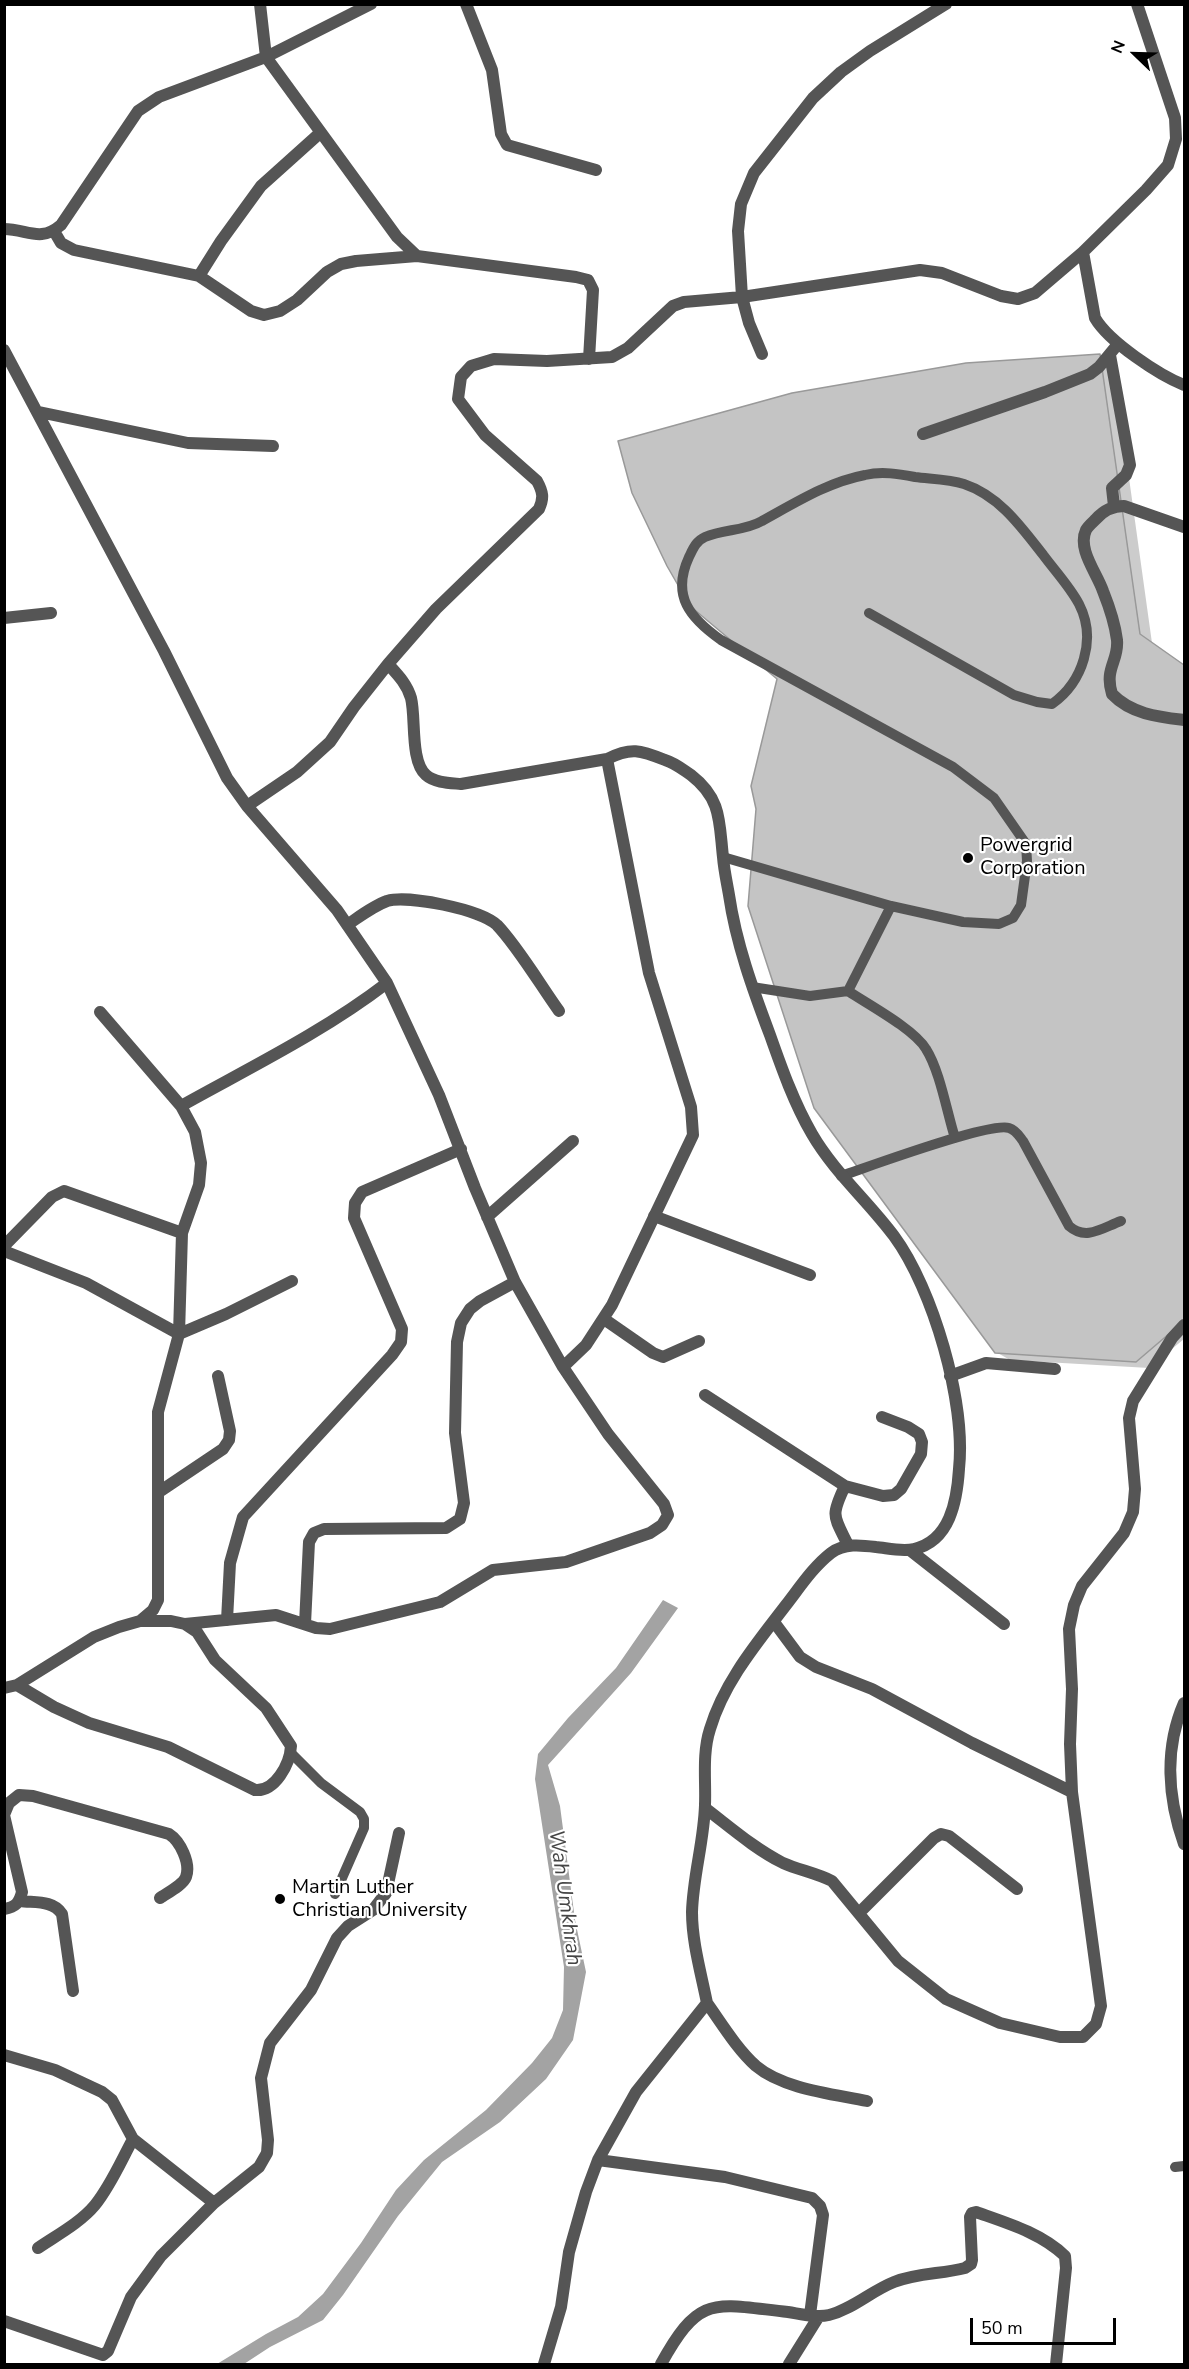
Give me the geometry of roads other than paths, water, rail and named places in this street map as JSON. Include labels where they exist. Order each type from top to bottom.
[{"type":"street","points":[[260,4],[266,57],[397,237],[417,256]]},
{"type":"street","points":[[4,230],[39,235],[54,231],[66,218],[120,134],[138,111],[159,97],[266,57],[371,4]]},
{"type":"street","points":[[466,4],[492,70],[501,134],[507,145],[596,170]]},
{"type":"street","points":[[762,354],[749,323],[742,297],[738,231],[741,204],[754,173],[813,98],[841,72],[870,51],[946,4]]},
{"type":"street","points":[[247,806],[297,772],[330,742],[388,664],[436,609],[539,509],[544,499],[543,491],[537,481],[485,435],[465,412],[458,399],[461,377],[471,366],[494,359],[546,361],[612,357],[628,348],[673,306],[684,302],[742,297],[920,270],[942,273],[1001,296],[1018,299],[1035,293],[1083,252],[1168,165],[1176,139],[1175,118],[1137,4]]},
{"type":"street","points":[[199,276],[261,186],[320,133]]},
{"type":"street","points":[[54,231],[62,243],[74,250],[199,276],[251,311],[264,315],[280,311],[297,300],[327,272],[341,264],[417,256],[576,277],[588,280],[593,290],[589,358]]},
{"type":"street","points":[[1083,252],[1095,318],[1101,328],[1118,344],[1172,380],[1185,385]]},
{"type":"street","points":[[923,434],[1046,392],[1090,374],[1099,367],[1118,344]]},
{"type":"street","points":[[4,350],[39,412],[164,651],[227,778],[247,806],[337,910],[387,983],[439,1095],[515,1282],[563,1367],[608,1434],[664,1504],[668,1515],[662,1525],[650,1533],[566,1562],[493,1570],[440,1602],[330,1629],[316,1628],[276,1615],[185,1624],[140,1621]]},
{"type":"street","points":[[1110,355],[1130,465],[1126,475],[1112,488],[1114,506]]},
{"type":"street","points":[[39,412],[180,442],[273,446]]},
{"type":"street","points":[[1185,527],[1124,506],[1114,506],[1100,515],[1086,530],[1084,540],[1086,553],[1103,590],[1116,637],[1116,648],[1108,676],[1112,694],[1128,706],[1159,718],[1185,720]]},
{"type":"street","points":[[4,618],[51,613]]},
{"type":"street","points":[[388,664],[404,682],[411,699],[418,760],[425,775],[439,782],[461,784],[607,759],[621,752],[635,750],[675,763],[699,781],[711,795],[720,821],[732,919],[752,987],[788,1085],[812,1135],[841,1176],[893,1234],[914,1267],[930,1302],[950,1376],[960,1440],[956,1497],[950,1518],[941,1533],[928,1544],[911,1551],[848,1545],[835,1550],[815,1568],[743,1662],[709,1730],[705,1758],[705,1808],[694,1885],[692,1915],[695,1947],[707,2003],[757,2066],[786,2082],[867,2101]]},
{"type":"street","points":[[563,1367],[586,1345],[612,1305],[693,1135],[691,1107],[649,973],[607,759]]},
{"type":"street","points":[[347,925],[387,901],[401,899],[469,910],[483,915],[508,939],[559,1011]]},
{"type":"street","points":[[181,1106],[330,1024],[387,983]]},
{"type":"street","points":[[4,1688],[17,1685],[94,1637],[140,1621],[153,1610],[158,1600],[158,1412],[179,1334],[182,1233],[199,1185],[201,1163],[195,1132],[181,1106],[100,1012]]},
{"type":"street","points":[[487,1217],[573,1141]]},
{"type":"street","points":[[226,1620],[230,1563],[243,1516],[392,1355],[401,1342],[402,1329],[354,1218],[355,1203],[362,1192],[461,1149]]},
{"type":"street","points":[[179,1334],[86,1283],[4,1248],[52,1197],[64,1191],[182,1233]]},
{"type":"street","points":[[654,1216],[810,1275]]},
{"type":"street","points":[[179,1334],[226,1314],[292,1281]]},
{"type":"street","points":[[305,1624],[309,1542],[314,1533],[324,1529],[446,1528],[460,1520],[464,1503],[455,1433],[457,1342],[461,1323],[470,1309],[480,1301],[515,1282]]},
{"type":"street","points":[[604,1319],[653,1353],[663,1357],[699,1341]]},
{"type":"street","points":[[705,1808],[762,1852],[786,1864],[819,1874],[832,1881],[860,1912],[871,1930],[898,1961],[946,1999],[1000,2023],[1060,2037],[1083,2037],[1096,2024],[1101,2006],[1072,1792],[1070,1744],[1072,1689],[1068,1629],[1082,1586],[1124,1533],[1133,1512],[1135,1489],[1129,1418],[1133,1401],[1172,1338],[1185,1325]]},
{"type":"street","points":[[950,1376],[986,1363],[1055,1369]]},
{"type":"street","points":[[159,1492],[223,1449],[229,1440],[230,1431],[218,1376]]},
{"type":"street","points":[[705,1395],[845,1486],[883,1496],[894,1495],[902,1489],[921,1454],[922,1442],[919,1434],[908,1427],[882,1417]]},
{"type":"street","points":[[845,1486],[834,1507],[834,1518],[848,1545]]},
{"type":"street","points":[[911,1551],[1004,1624]]},
{"type":"street","points":[[774,1622],[800,1657],[816,1667],[872,1689],[972,1743],[1072,1792]]},
{"type":"street","points":[[17,1685],[80,1719],[168,1747],[255,1790],[263,1791],[272,1786],[291,1753],[291,1746],[266,1708],[215,1660],[197,1632],[185,1624]]},
{"type":"street","points":[[1185,1703],[1174,1736],[1170,1766],[1170,1789],[1174,1816],[1185,1844]]},
{"type":"street","points":[[4,1909],[13,1908],[20,1901],[22,1892],[4,1815],[9,1803],[19,1795],[33,1796],[169,1834],[176,1839],[181,1847],[187,1876],[183,1882],[160,1898]]},
{"type":"street","points":[[4,2321],[104,2355],[108,2351],[131,2297],[161,2256],[214,2203],[259,2167],[267,2153],[268,2140],[261,2078],[270,2043],[311,1990],[337,1938],[381,1902],[386,1893],[399,1833]]},
{"type":"street","points":[[860,1912],[934,1838],[941,1834],[949,1836],[1017,1889]]},
{"type":"street","points":[[20,1901],[51,1904],[58,1907],[62,1914],[73,1991]]},
{"type":"street","points":[[544,2364],[561,2307],[569,2252],[586,2192],[598,2160],[636,2092],[707,2003]]},
{"type":"street","points":[[4,2055],[55,2070],[102,2092],[115,2106],[133,2139],[214,2203]]},
{"type":"street","points":[[38,2248],[94,2206],[133,2139]]},
{"type":"street","points":[[598,2160],[725,2177],[812,2198],[820,2206],[823,2215],[814,2315],[789,2364]]},
{"type":"street","points":[[661,2364],[676,2337],[690,2320],[706,2309],[722,2305],[828,2315],[851,2306],[870,2292],[895,2281],[965,2268],[971,2264],[972,2260],[970,2217],[976,2212],[1043,2240],[1055,2246],[1065,2256],[1066,2268],[1056,2364]]},
{"type":"lane","points":[[723,857],[891,906],[963,922],[999,924],[1013,918],[1021,905],[1027,861],[1026,844],[994,798],[953,768],[721,640],[704,628],[684,600],[680,583],[694,545],[705,537],[753,526],[810,495],[845,480],[867,474],[887,473],[965,484],[988,496],[1017,522],[1073,593],[1085,616],[1088,642],[1081,672],[1066,694],[1052,704],[1014,695],[869,613]]},
{"type":"lane","points":[[848,991],[891,906]]},
{"type":"lane","points":[[752,987],[810,996],[848,991],[918,1038],[932,1062],[955,1138]]},
{"type":"lane","points":[[841,1176],[955,1138],[998,1128],[1009,1128],[1016,1132],[1023,1141],[1069,1226],[1075,1231],[1086,1234],[1121,1221]]},
{"type":"lane","points":[[291,1753],[321,1783],[360,1812],[364,1819],[364,1828],[335,1894]]},
{"type":"water","name":"Wah Umkhrah","points":[[663,1600],[678,1608],[631,1673],[548,1765],[560,1806],[575,1920],[586,1972],[573,2040],[546,2079],[500,2122],[442,2162],[398,2216],[323,2320],[270,2347],[244,2364],[217,2364],[298,2317],[323,2294],[361,2243],[396,2190],[424,2160],[486,2110],[532,2063],[552,2038],[563,2010],[564,1967],[535,1779],[538,1754],[568,1718],[616,1668]]},
{"type":"place","name":"Powergrid Corporation","points":[[968,858]]},
{"type":"place","name":"Martin Luther Christian University","points":[[280,1899]]}]
